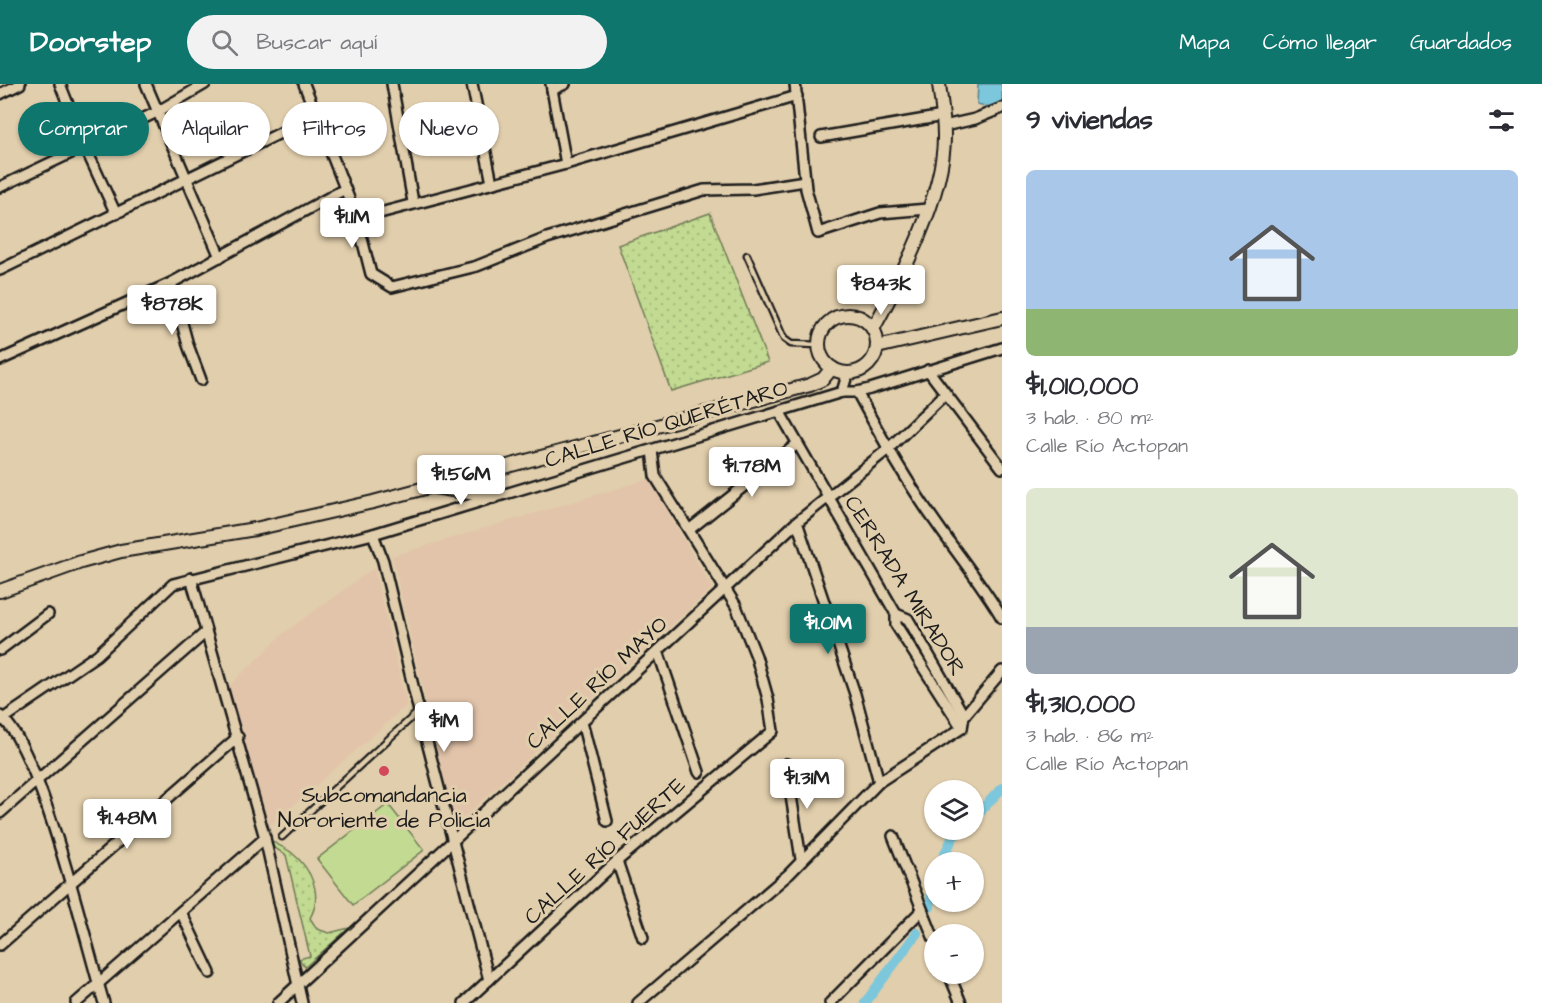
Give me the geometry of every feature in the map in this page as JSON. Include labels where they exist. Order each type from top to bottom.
[{"type":"main road","points":[[873,329],[904,274],[928,209],[943,157],[943,121],[939,84]]},
{"type":"main road","points":[[852,315],[867,322],[873,329],[876,347],[870,362],[856,371],[848,372],[832,368],[820,354],[819,345],[823,329],[835,317],[852,315]]},
{"type":"main road","points":[[876,347],[1002,318]]},
{"type":"main road","name":"CALLE RÍO QUERÉTARO","points":[[0,591],[81,562],[121,551],[255,529],[434,486],[810,385],[824,379],[832,368]]},
{"type":"main road","points":[[434,486],[493,497]]},
{"type":"street","points":[[0,94],[20,84]]},
{"type":"street","points":[[60,84],[67,102]]},
{"type":"street","points":[[146,84],[220,256]]},
{"type":"street","points":[[149,116],[205,84]]},
{"type":"street","points":[[304,84],[312,102]]},
{"type":"street","points":[[392,84],[413,202]]},
{"type":"street","points":[[472,84],[492,183]]},
{"type":"street","points":[[565,84],[551,87],[567,164]]},
{"type":"street","points":[[795,84],[805,181],[811,213],[818,233],[880,213],[928,209]]},
{"type":"street","points":[[357,219],[413,202],[567,164],[797,96]]},
{"type":"street","points":[[821,136],[975,119],[1002,108]]},
{"type":"street","points":[[0,270],[282,132]]},
{"type":"street","points":[[0,187],[66,156]]},
{"type":"street","points":[[89,156],[116,214]]},
{"type":"street","points":[[333,156],[357,219],[371,274],[392,287],[477,266],[548,238],[704,190],[753,189],[805,181]]},
{"type":"street","points":[[0,360],[171,283],[345,189]]},
{"type":"street","points":[[171,283],[188,345],[201,380]]},
{"type":"street","name":"CALLE RÍO QUERÉTARO","points":[[1,719],[97,655],[173,584],[373,534],[842,392],[857,392],[1002,348]]},
{"type":"street","points":[[928,370],[944,395],[1002,468]]},
{"type":"street","points":[[842,392],[848,372]]},
{"type":"street","points":[[857,392],[887,450],[936,524],[979,579],[1002,618]]},
{"type":"street","name":"CALLE RÍO MAYO","points":[[278,1003],[797,522],[887,450],[944,395]]},
{"type":"street","name":"CERRADA MIRADOR","points":[[779,411],[896,614],[908,619],[964,716]]},
{"type":"street","points":[[689,530],[797,444]]},
{"type":"street","points":[[652,450],[656,476],[726,589]]},
{"type":"street","points":[[797,522],[855,694],[879,782]]},
{"type":"street","points":[[373,534],[383,561],[419,711],[489,980]]},
{"type":"street","points":[[191,578],[265,838],[303,1003]]},
{"type":"street","name":"CALLE RÍO FUERTE","points":[[464,1003],[617,861],[773,731],[768,699],[756,656],[736,606],[726,589]]},
{"type":"street","points":[[0,650],[48,614]]},
{"type":"street","points":[[896,614],[896,625],[962,728]]},
{"type":"street","points":[[0,813],[206,632]]},
{"type":"street","points":[[658,651],[699,772]]},
{"type":"street","points":[[638,1003],[789,874],[801,859],[879,782],[962,728],[964,716],[1002,671]]},
{"type":"street","points":[[1,719],[37,780],[104,1003]]},
{"type":"street","points":[[582,722],[608,821]]},
{"type":"street","points":[[0,945],[69,882],[238,737]]},
{"type":"street","points":[[786,764],[801,859]]},
{"type":"street","points":[[893,836],[928,924]]},
{"type":"street","points":[[75,1003],[265,838]]},
{"type":"street","points":[[617,861],[643,938]]},
{"type":"street","points":[[830,1003],[922,910]]},
{"type":"street","points":[[181,912],[210,973]]},
{"type":"street","points":[[953,984],[961,1003]]},
{"type":"lane","points":[[747,255],[784,339],[791,344],[819,345]]},
{"type":"lane","points":[[282,837],[419,711]]},
{"type":"shaded area","points":[[649,479],[712,588],[455,826],[392,556]]},
{"type":"shaded area","points":[[374,568],[407,705],[270,826],[240,736],[228,687],[285,632]]},
{"type":"green space","points":[[710,213],[768,362],[671,391],[618,245]]},
{"type":"green space","points":[[388,804],[424,850],[353,905],[317,859]]},
{"type":"green space","points":[[267,838],[299,859],[310,875],[315,900],[310,918],[317,929],[329,933],[349,928],[305,967],[299,959],[310,956],[286,855],[270,845]]},
{"type":"water","points":[[978,84],[1002,84],[1002,110],[977,104]]},
{"type":"waterway","points":[[984,807],[1002,788]]},
{"type":"waterway","points":[[946,852],[952,840]]},
{"type":"waterway","points":[[865,1003],[917,933]]},
{"type":"place","name":"Subcomandancia Nororiente de Policia","points":[[384,771]]}]
